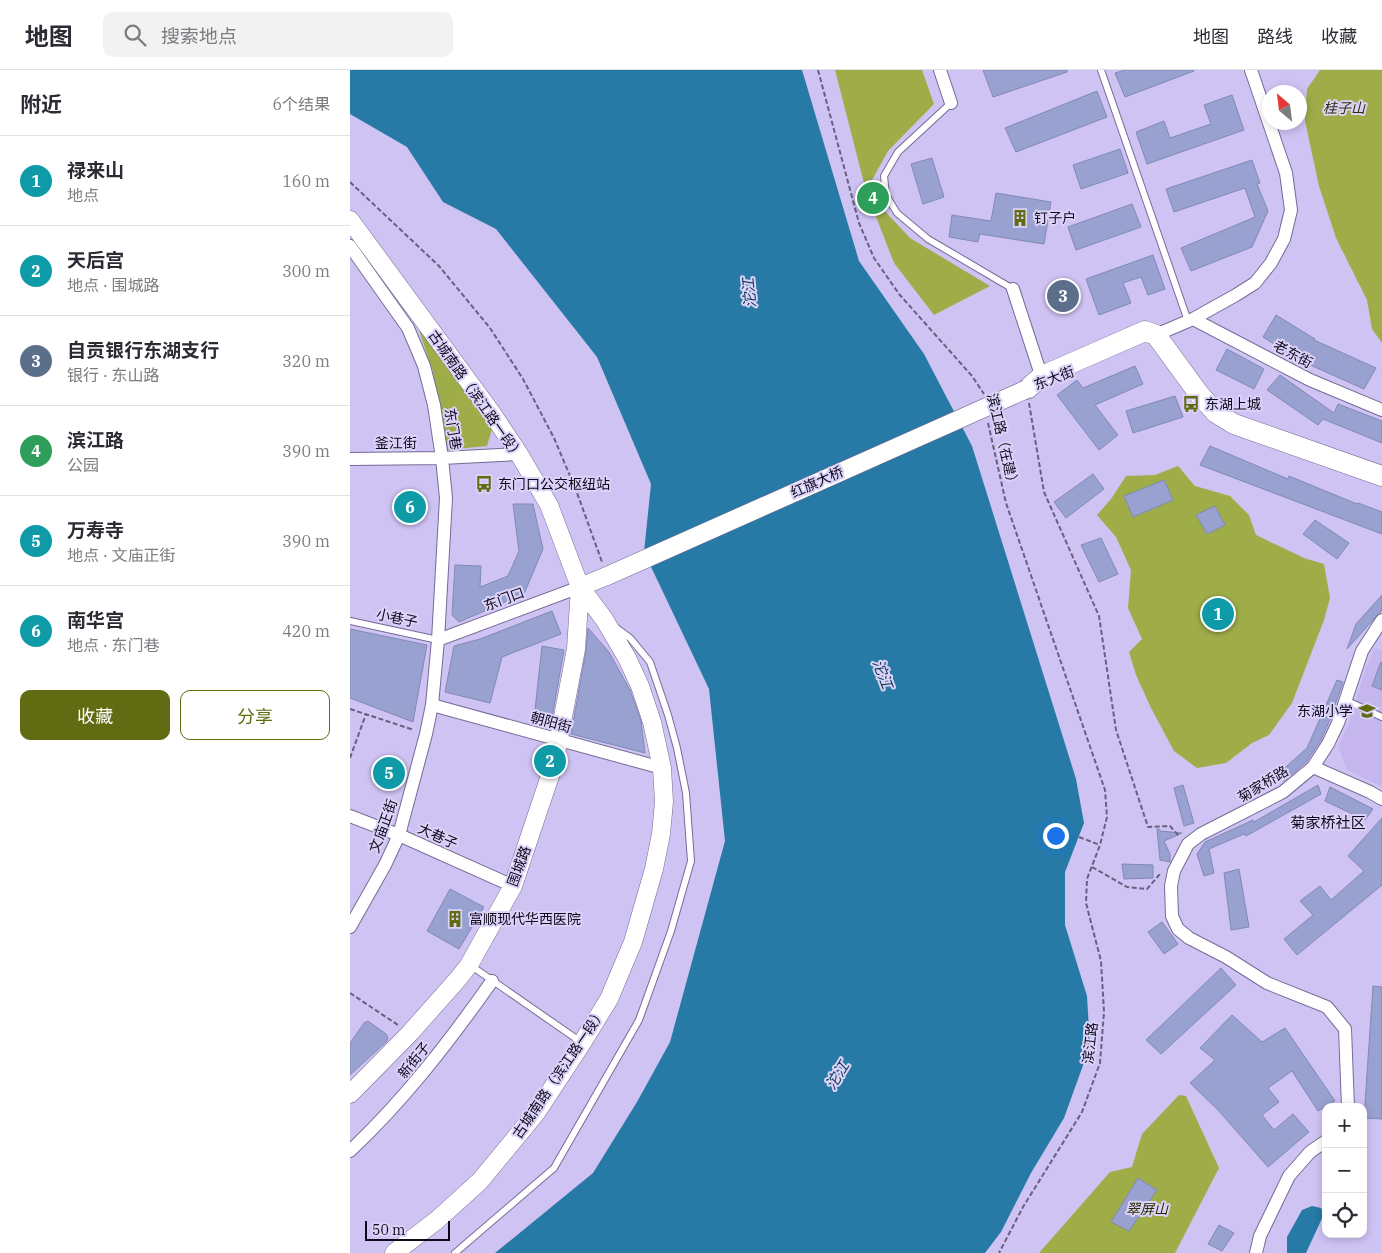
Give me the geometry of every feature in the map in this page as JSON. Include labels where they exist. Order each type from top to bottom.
[{"type":"main road","name":"东大街","points":[[1038,383],[1150,338]]},
{"type":"main road","points":[[1150,338],[1216,413],[1234,424],[1382,476]]},
{"type":"main road","points":[[1150,338],[1192,404],[1208,422],[1226,434],[1382,489]]},
{"type":"street","points":[[940,70],[951,103]]},
{"type":"street","points":[[1150,338],[1190,320],[1254,283],[1271,263],[1284,239],[1291,210],[1286,173],[1251,70]]},
{"type":"street","name":"古城南路（滨江路一段）","points":[[350,220],[491,412],[519,454],[549,505],[580,587],[604,619],[627,658],[640,686],[652,722],[662,768],[664,802],[661,834],[654,869],[633,942],[613,991],[582,1044],[536,1113],[480,1181],[437,1220],[394,1253]]},
{"type":"street","name":"东门巷","points":[[350,246],[408,328],[424,366],[430,389],[442,458],[446,498],[438,640]]},
{"type":"street","points":[[1013,289],[1038,383]]},
{"type":"street","name":"老东街","points":[[1190,320],[1310,380],[1382,410]]},
{"type":"street","name":"红旗大桥","points":[[580,587],[1038,383]]},
{"type":"street","name":"釜江街","points":[[350,459],[442,458],[519,454]]},
{"type":"street","name":"东门口","points":[[438,640],[580,587]]},
{"type":"street","name":"围城路","points":[[350,1094],[410,1033],[469,965],[513,886],[554,764],[576,649],[580,587]]},
{"type":"street","name":"菊家桥路","points":[[1188,844],[1201,834],[1283,792],[1313,767],[1328,744],[1338,723],[1362,651],[1382,620]]},
{"type":"street","name":"文庙正街","points":[[350,927],[385,865],[399,835],[432,705],[438,640]]},
{"type":"street","name":"朝阳街","points":[[432,705],[662,768]]},
{"type":"street","points":[[1313,767],[1382,799]]},
{"type":"street","name":"大巷子","points":[[350,816],[399,835],[513,886]]},
{"type":"street","points":[[1188,844],[1174,871],[1171,886],[1172,916],[1178,929],[1189,938],[1226,957],[1267,983],[1327,1007],[1345,1029],[1348,1103]]},
{"type":"street","name":"新街子","points":[[350,1152],[383,1120],[422,1075],[457,1031],[492,981]]},
{"type":"street","points":[[1256,1253],[1260,1236],[1289,1176],[1310,1152],[1322,1144]]},
{"type":"lane","points":[[1101,70],[1190,320]]},
{"type":"lane","points":[[951,103],[898,152],[884,176],[886,195],[896,213],[928,239],[1013,289]]},
{"type":"lane","points":[[455,1253],[554,1168],[639,1020],[671,931],[691,861],[686,793],[668,715],[650,662],[630,638],[604,619]]},
{"type":"lane","name":"小巷子","points":[[350,621],[438,640]]},
{"type":"lane","points":[[1345,700],[1382,717]]},
{"type":"lane","points":[[469,965],[582,1044]]},
{"type":"path","name":"滨江路（在建）","points":[[818,70],[859,223],[874,258],[899,294],[972,376],[984,393],[985,402]]},
{"type":"path","points":[[350,182],[439,266],[490,328],[523,379],[554,438],[576,490],[607,576]]},
{"type":"path","points":[[1038,383],[1044,492],[1099,616],[1116,730],[1148,827],[1170,826],[1188,844]]},
{"type":"path","name":"滨江路（在建）","points":[[987,419],[1006,503],[1106,790],[1107,817],[1100,845]]},
{"type":"path","points":[[350,709],[426,734]]},
{"type":"path","points":[[350,758],[366,714]]},
{"type":"path","points":[[1079,837],[1100,845]]},
{"type":"path","name":"滨江路","points":[[999,1253],[1023,1207],[1082,1112],[1100,1063],[1104,1012],[1100,961],[1086,903],[1087,879],[1100,845]]},
{"type":"path","points":[[1092,867],[1127,887],[1147,889],[1164,870]]},
{"type":"path","points":[[350,993],[410,1033]]},
{"type":"shaded area","name":"东湖小学","points":[[1375,648],[1382,651],[1382,787],[1347,770],[1338,746],[1348,726],[1366,668]]},
{"type":"green space","points":[[835,70],[922,70],[934,104],[888,151],[872,180],[880,206],[910,238],[990,286],[934,315],[894,263],[866,191]]},
{"type":"green space","name":"桂子山","points":[[1320,70],[1382,70],[1382,343],[1372,329],[1367,300],[1336,238],[1319,186],[1307,130],[1307,89]]},
{"type":"green space","points":[[418,327],[492,429],[487,446],[446,450],[433,372]]},
{"type":"green space","points":[[1178,466],[1195,486],[1230,496],[1249,515],[1256,535],[1304,558],[1324,564],[1330,598],[1324,620],[1292,703],[1269,735],[1252,743],[1226,763],[1197,768],[1174,751],[1136,675],[1129,652],[1142,639],[1128,608],[1131,570],[1116,537],[1097,515],[1111,499],[1126,476],[1155,475]]},
{"type":"green space","name":"翠屏山","points":[[1179,1095],[1186,1096],[1219,1168],[1175,1253],[1039,1253],[1110,1172],[1132,1167],[1142,1134]]},
{"type":"water","name":"沱江","points":[[350,70],[802,70],[859,261],[924,354],[972,446],[1076,779],[1084,823],[1065,872],[1065,925],[1087,996],[1090,1046],[1064,1118],[1031,1173],[1001,1232],[985,1253],[495,1253],[593,1173],[637,1102],[670,1042],[725,841],[709,689],[644,552],[651,484],[597,357],[496,229],[443,202],[407,147],[350,114]]},
{"type":"water","points":[[1312,1206],[1321,1208],[1322,1218],[1306,1253],[1287,1253],[1287,1237],[1302,1210]]},
{"type":"building","points":[[983,70],[1067,70],[1067,72],[993,97]]},
{"type":"building","points":[[1125,70],[1194,71],[1125,97],[1115,73]]},
{"type":"building","points":[[1097,91],[1107,117],[1016,152],[1005,128]]},
{"type":"building","points":[[1232,95],[1244,130],[1147,164],[1136,132],[1164,121],[1170,138],[1211,124],[1204,105]]},
{"type":"building","points":[[1120,149],[1128,173],[1081,189],[1073,165]]},
{"type":"building","points":[[932,158],[944,197],[923,204],[911,164]]},
{"type":"building","points":[[1252,160],[1260,183],[1257,184],[1268,211],[1252,247],[1191,271],[1181,248],[1255,217],[1245,188],[1174,212],[1166,189]]},
{"type":"building","name":"钉子户","points":[[996,193],[1051,202],[1044,244],[980,234],[978,242],[949,237],[952,215],[991,221]]},
{"type":"building","points":[[1132,204],[1141,227],[1076,250],[1068,227]]},
{"type":"building","points":[[1153,255],[1165,289],[1148,295],[1141,277],[1123,283],[1131,303],[1099,315],[1086,279]]},
{"type":"building","points":[[1276,315],[1314,340],[1376,368],[1364,389],[1299,360],[1263,337]]},
{"type":"building","points":[[1227,349],[1264,369],[1254,389],[1216,370]]},
{"type":"building","points":[[1135,366],[1143,384],[1095,405],[1118,435],[1099,450],[1057,395],[1077,380],[1083,388]]},
{"type":"building","points":[[1280,375],[1334,413],[1338,404],[1382,421],[1382,443],[1323,419],[1318,425],[1267,390]]},
{"type":"building","points":[[1175,396],[1183,417],[1133,433],[1126,411]]},
{"type":"building","points":[[1210,446],[1288,479],[1289,476],[1357,504],[1382,512],[1382,534],[1200,465]]},
{"type":"building","points":[[1093,474],[1104,489],[1066,518],[1054,502]]},
{"type":"building","points":[[1164,480],[1173,500],[1133,517],[1124,496]]},
{"type":"building","points":[[513,504],[533,504],[543,549],[524,594],[459,622],[452,615],[455,565],[481,566],[480,587],[508,576],[519,551]]},
{"type":"building","points":[[1215,506],[1225,525],[1207,534],[1196,515]]},
{"type":"building","points":[[1315,520],[1349,543],[1337,559],[1303,534]]},
{"type":"building","points":[[1101,538],[1118,574],[1099,582],[1081,545]]},
{"type":"building","points":[[1382,595],[1382,610],[1347,649],[1356,624]]},
{"type":"building","points":[[552,611],[561,634],[502,657],[490,703],[445,692],[454,646],[480,639]]},
{"type":"building","points":[[588,628],[609,652],[630,690],[641,721],[645,753],[571,734],[586,651]]},
{"type":"building","points":[[350,629],[427,645],[413,722],[350,698]]},
{"type":"building","points":[[542,646],[564,650],[551,723],[534,719]]},
{"type":"building","points":[[1382,663],[1382,690],[1372,686]]},
{"type":"building","points":[[1337,680],[1343,682],[1321,740],[1307,761],[1284,781],[1278,774],[1307,748]]},
{"type":"building","points":[[1183,785],[1194,823],[1184,826],[1174,788]]},
{"type":"building","points":[[1318,785],[1321,794],[1246,836],[1244,834],[1209,849],[1214,873],[1204,876],[1197,854],[1205,842],[1253,820],[1254,822]]},
{"type":"building","points":[[1330,787],[1373,809],[1365,820],[1325,801]]},
{"type":"building","points":[[1382,818],[1382,885],[1297,955],[1284,939],[1313,915],[1300,901],[1320,886],[1331,900],[1364,871],[1348,856]]},
{"type":"building","points":[[1157,829],[1160,831],[1182,833],[1164,841],[1170,854],[1170,862],[1160,860]]},
{"type":"building","points":[[1122,864],[1153,865],[1153,878],[1124,879]]},
{"type":"building","points":[[1239,869],[1249,927],[1231,930],[1224,873]]},
{"type":"building","name":"富顺现代华西医院","points":[[450,889],[484,907],[459,949],[427,931]]},
{"type":"building","points":[[1162,922],[1178,944],[1164,954],[1148,932]]},
{"type":"building","points":[[1221,968],[1236,985],[1161,1054],[1146,1040]]},
{"type":"building","points":[[1373,986],[1382,987],[1382,1119],[1367,1118],[1367,1103],[1365,1103]]},
{"type":"building","points":[[1232,1015],[1262,1042],[1285,1028],[1335,1101],[1322,1103],[1322,1109],[1318,1111],[1292,1071],[1268,1088],[1279,1102],[1262,1115],[1274,1130],[1293,1114],[1309,1132],[1268,1167],[1218,1110],[1190,1083],[1215,1060],[1200,1048]]},
{"type":"building","points":[[368,1021],[386,1034],[387,1041],[350,1075],[350,1043],[364,1023]]},
{"type":"building","points":[[1138,1178],[1157,1190],[1129,1231],[1111,1222]]},
{"type":"building","points":[[1219,1225],[1234,1233],[1222,1251],[1208,1244]]},
{"type":"place","name":"滨江路","points":[[873,198]]},
{"type":"place","name":"钉子户","points":[[1020,218]]},
{"type":"place","name":"自贡银行东湖支行","points":[[1063,296]]},
{"type":"place","name":"东湖上城","points":[[1191,404]]},
{"type":"place","name":"东门口公交枢纽站","points":[[484,484]]},
{"type":"place","name":"南华宫","points":[[410,507]]},
{"type":"place","name":"禄来山","points":[[1218,614]]},
{"type":"place","name":"东湖小学","points":[[1367,711]]},
{"type":"place","name":"天后宫","points":[[550,761]]},
{"type":"place","name":"万寿寺","points":[[389,773]]},
{"type":"place","name":"富顺现代华西医院","points":[[455,919]]},
{"type":"district","name":"菊家桥社区","points":[[1328,822]]}]
